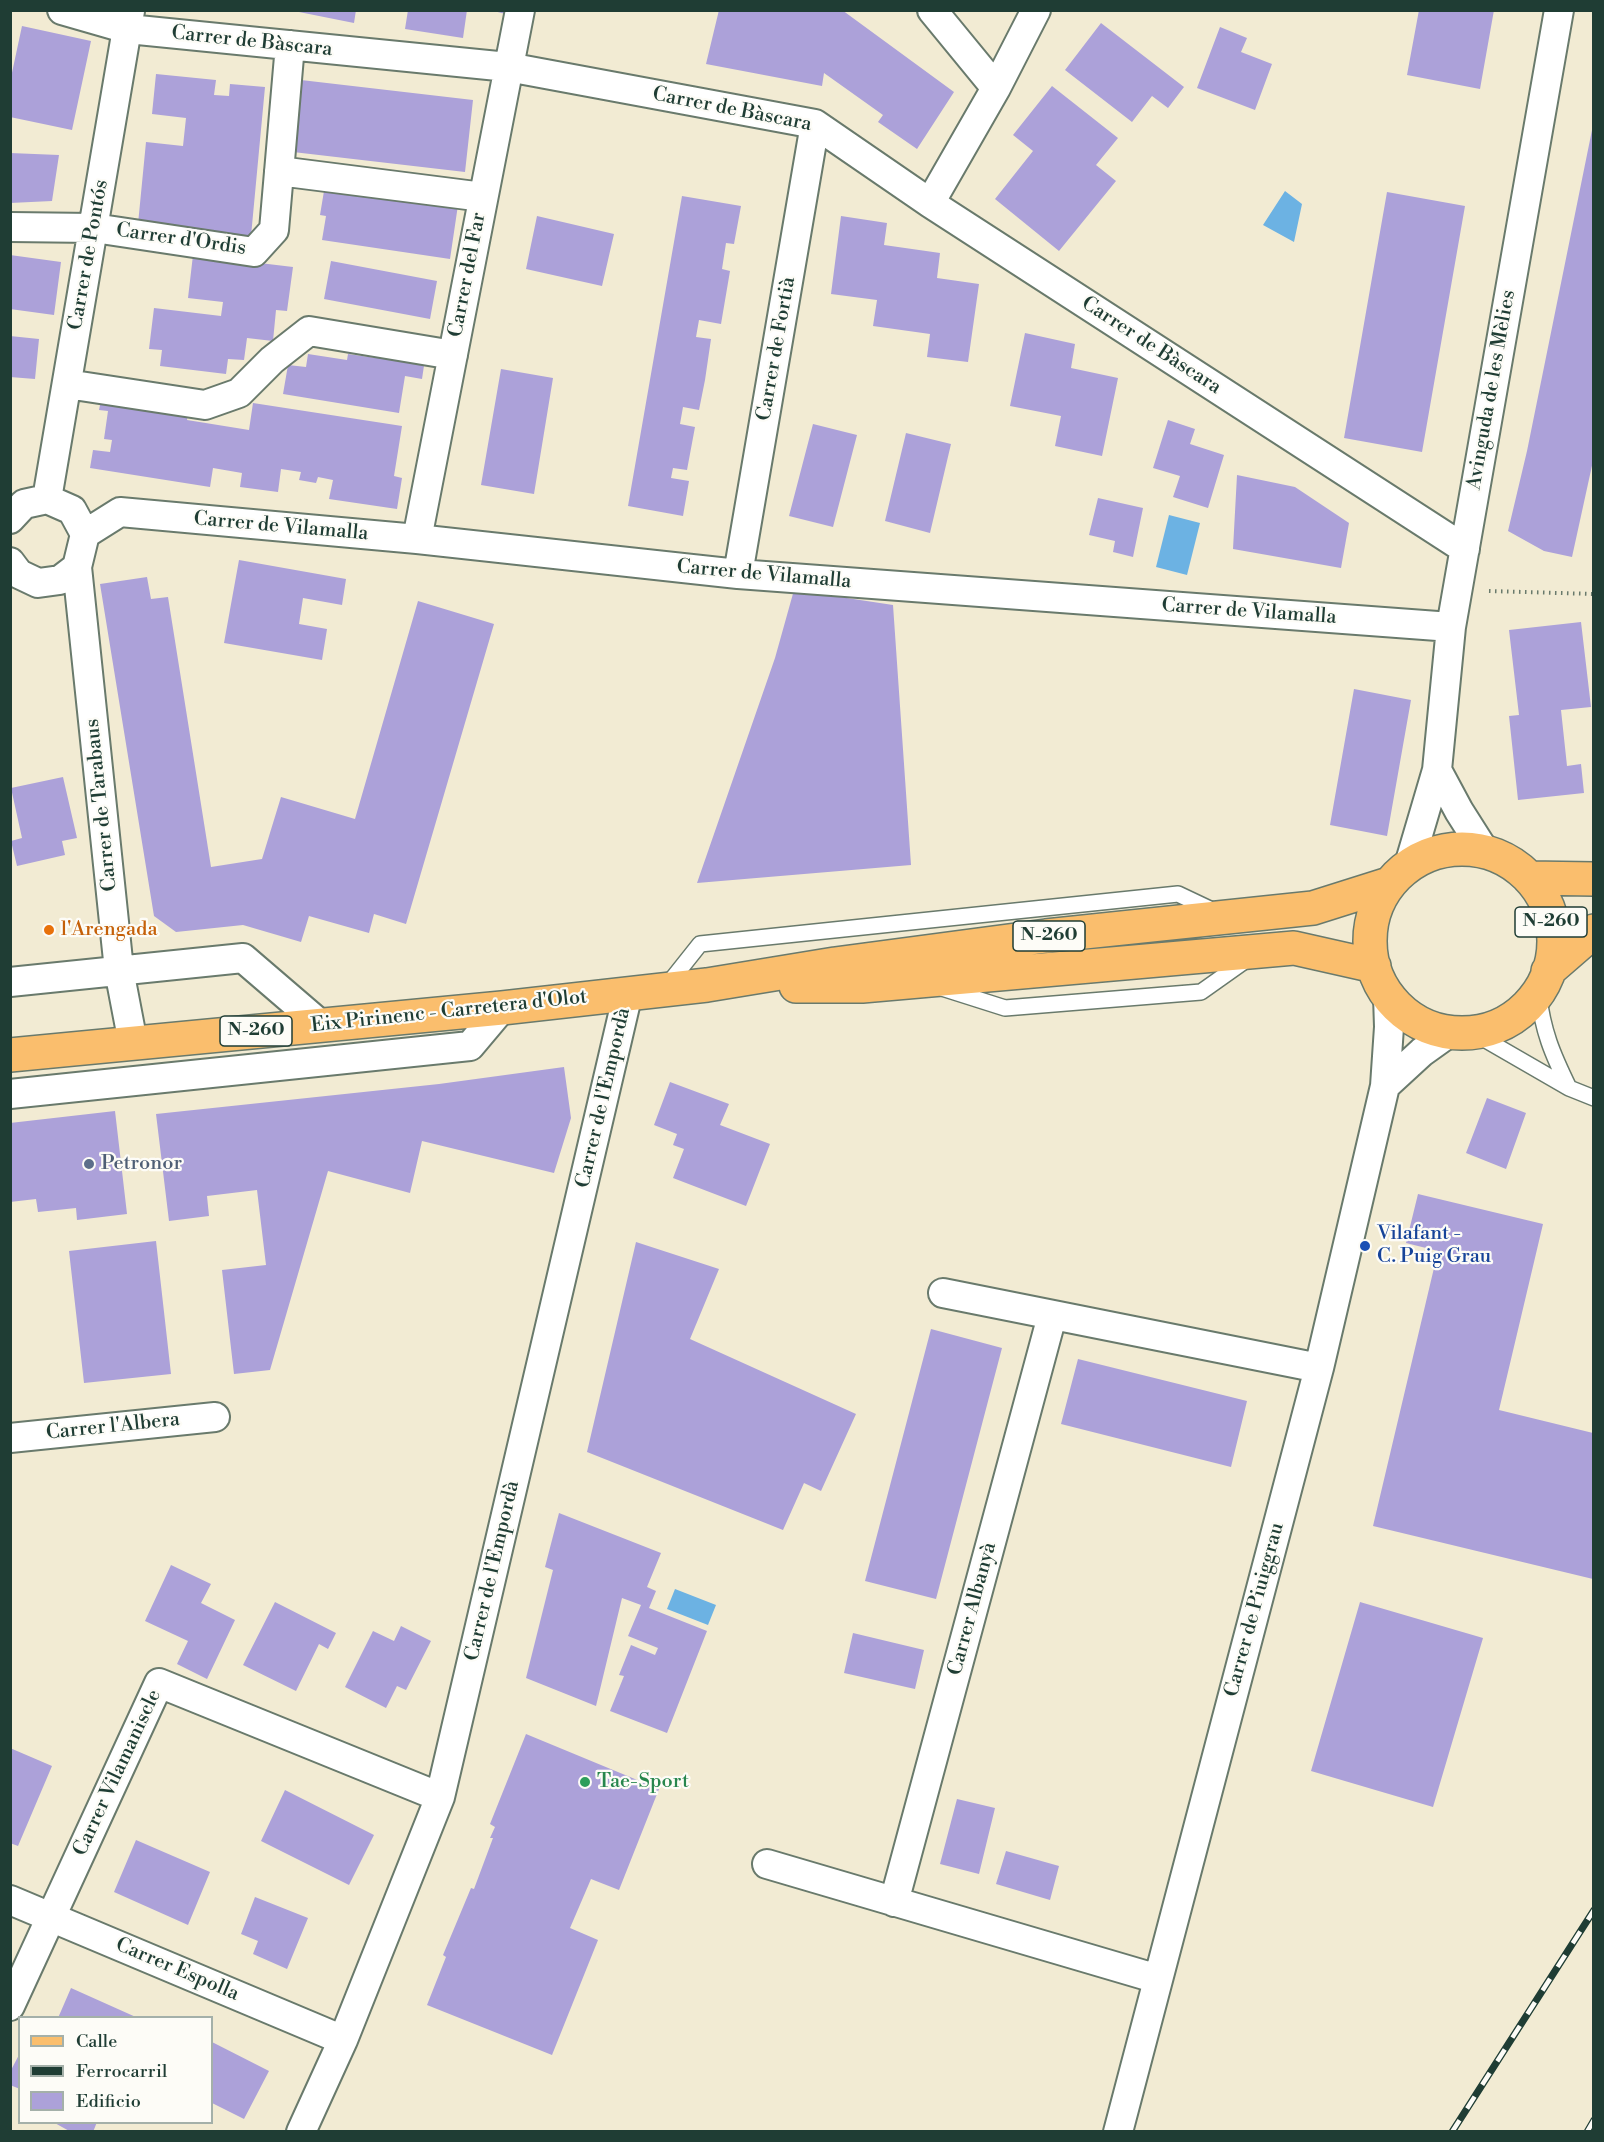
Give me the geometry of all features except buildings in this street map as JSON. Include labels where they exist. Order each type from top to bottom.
[{"type":"main road","name":"N-260","points":[[1399,875],[1440,851],[1463,849],[1485,852],[1509,862],[1529,878],[1547,906],[1551,922],[1553,955],[1543,982],[1530,1003],[1510,1019],[1485,1030],[1461,1032]]},
{"type":"main road","name":"Eix Pirinenc - Carretera d'Olot","points":[[10,1055],[502,1008],[707,985],[835,964],[974,945],[1313,909],[1399,875]]},
{"type":"main road","points":[[1399,875],[1377,903],[1371,923],[1370,945],[1378,979],[1398,1007],[1416,1020],[1435,1029],[1461,1032]]},
{"type":"main road","name":"N-260","points":[[1529,878],[1593,879]]},
{"type":"main road","name":"N-260","points":[[1543,982],[1593,931]]},
{"type":"main road","name":"Eix Pirinenc - Carretera d'Olot","points":[[707,985],[862,986],[1294,948],[1374,966]]},
{"type":"street","name":"Carrer de Bàscara","points":[[62,10],[290,45],[508,67],[815,124],[930,203],[1465,549]]},
{"type":"street","name":"Carrer del Far","points":[[417,539],[520,10]]},
{"type":"street","points":[[932,10],[996,88]]},
{"type":"street","points":[[930,203],[996,88],[1036,10]]},
{"type":"street","name":"Avinguda de les Mèlies","points":[[1399,875],[1437,770],[1451,627],[1558,10]]},
{"type":"street","name":"Carrer de Pontós","points":[[23,506],[67,384],[129,20]]},
{"type":"street","name":"Carrer d'Ordis","points":[[94,228],[254,252],[274,230],[290,45]]},
{"type":"street","name":"Carrer de Fortià","points":[[738,574],[815,124]]},
{"type":"street","points":[[279,171],[483,197]]},
{"type":"street","points":[[10,227],[94,228]]},
{"type":"street","points":[[67,384],[205,405],[239,393],[272,360],[309,332],[453,355]]},
{"type":"street","points":[[23,506],[72,510],[85,534]]},
{"type":"street","name":"Carrer de Vilamalla","points":[[85,534],[120,512],[417,539],[738,574],[1451,627]]},
{"type":"street","name":"Carrer de Tarabaus","points":[[85,534],[77,567],[119,970],[133,1043]]},
{"type":"street","points":[[13,575],[38,583],[60,580],[77,567]]},
{"type":"street","points":[[1437,770],[1485,852]]},
{"type":"street","points":[[10,982],[243,958],[321,1025]]},
{"type":"street","name":"Carrer de l'Empordà","points":[[301,2132],[343,2040],[440,1797],[628,993]]},
{"type":"street","name":"Carrer de Piuiggrau","points":[[1118,2132],[1319,1368],[1385,1086],[1389,1027],[1388,996]]},
{"type":"street","points":[[10,1094],[470,1046],[502,1008]]},
{"type":"street","points":[[1385,1086],[1422,1052],[1461,1032]]},
{"type":"street","points":[[943,1293],[1319,1368]]},
{"type":"street","name":"Carrer Albanyà","points":[[894,1902],[1052,1316]]},
{"type":"street","name":"Carrer l'Albera","points":[[10,1438],[214,1417]]},
{"type":"street","name":"Carrer Vilamaniscle","points":[[10,2006],[159,1683],[440,1797]]},
{"type":"street","points":[[767,1864],[1158,1980]]},
{"type":"street","name":"Carrer Espolla","points":[[10,1900],[343,2040]]},
{"type":"lane","points":[[664,989],[700,944],[1178,894],[1227,917]]},
{"type":"lane","points":[[1543,982],[1542,1022],[1550,1047],[1569,1088]]},
{"type":"lane","points":[[1461,1032],[1593,1098]]},
{"type":"path","points":[[1457,590],[1593,594]]},
{"type":"water","points":[[1285,191],[1302,204],[1294,242],[1263,225]]},
{"type":"water","points":[[1169,515],[1200,523],[1187,575],[1156,567]]},
{"type":"water","points":[[675,1589],[716,1605],[708,1625],[667,1609]]},
{"type":"railway","points":[[1452,2132],[1594,1910]]},
{"type":"railway","points":[[1587,2132],[1594,2120]]},
{"type":"place","name":"l'Arengada","points":[[49,930]]},
{"type":"place","name":"Petronor","points":[[89,1164]]},
{"type":"place","name":"Vilafant - C. Puig Grau","points":[[1365,1246]]},
{"type":"place","name":"Tae-Sport","points":[[585,1782]]}]
